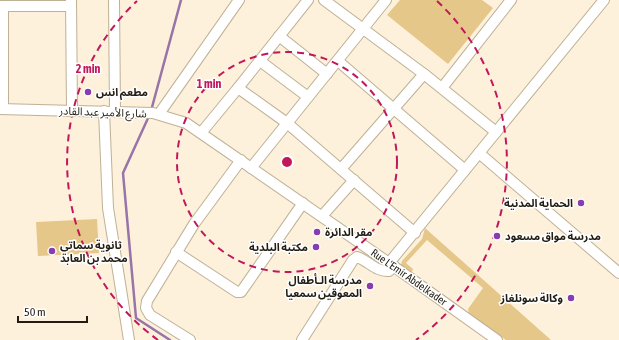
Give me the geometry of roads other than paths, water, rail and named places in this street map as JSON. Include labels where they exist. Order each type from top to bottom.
[{"type":"street","points":[[114,0],[115,111]]},
{"type":"street","points":[[152,113],[239,0]]},
{"type":"street","points":[[201,133],[308,0]]},
{"type":"street","points":[[324,0],[424,74],[496,132]]},
{"type":"street","points":[[251,168],[386,0]]},
{"type":"street","points":[[442,88],[511,0]]},
{"type":"street","points":[[302,340],[353,260],[357,257],[361,258],[380,271],[389,271],[415,232],[604,0]]},
{"type":"street","points":[[1,109],[1,6],[71,3],[72,110]]},
{"type":"street","points":[[279,36],[327,74]]},
{"type":"street","points":[[260,61],[308,98]]},
{"type":"street","points":[[338,61],[465,170]]},
{"type":"street","points":[[341,169],[424,74]]},
{"type":"street","points":[[238,88],[287,123],[415,232]]},
{"type":"street","name":"شارع الأمير عبد القادر","points":[[1,109],[152,113],[186,123],[201,133]]},
{"type":"street","points":[[104,111],[108,208],[130,340]]},
{"type":"street","name":"Rue L'Emir Abdelkader","points":[[201,133],[322,216],[497,340]]},
{"type":"street","points":[[479,153],[619,272]]},
{"type":"street","points":[[190,340],[150,315],[146,308],[147,301],[194,224],[241,160]]},
{"type":"street","points":[[322,216],[354,180]]},
{"type":"street","points":[[176,252],[237,292],[241,292],[303,203]]},
{"type":"waterway","points":[[151,111],[181,0]]},
{"type":"waterway","points":[[149,116],[123,173],[136,318],[170,340]]},
{"type":"place","name":"مطعم انس","points":[[88,92]]},
{"type":"place","name":"الحماية المدنية","points":[[581,203]]},
{"type":"place","name":"مقر الدائرة","points":[[317,232]]},
{"type":"place","name":"مدرسة مواق مسعود","points":[[497,236]]},
{"type":"place","name":"مكتبة البلدية","points":[[316,247]]},
{"type":"place","name":"ثانوية سماتي محمد بن العابد","points":[[52,251]]},
{"type":"place","name":"مدرسة الـأطفال المعوقين سمعيا","points":[[370,286]]},
{"type":"place","name":"وكالة سونلغاز","points":[[571,298]]}]
